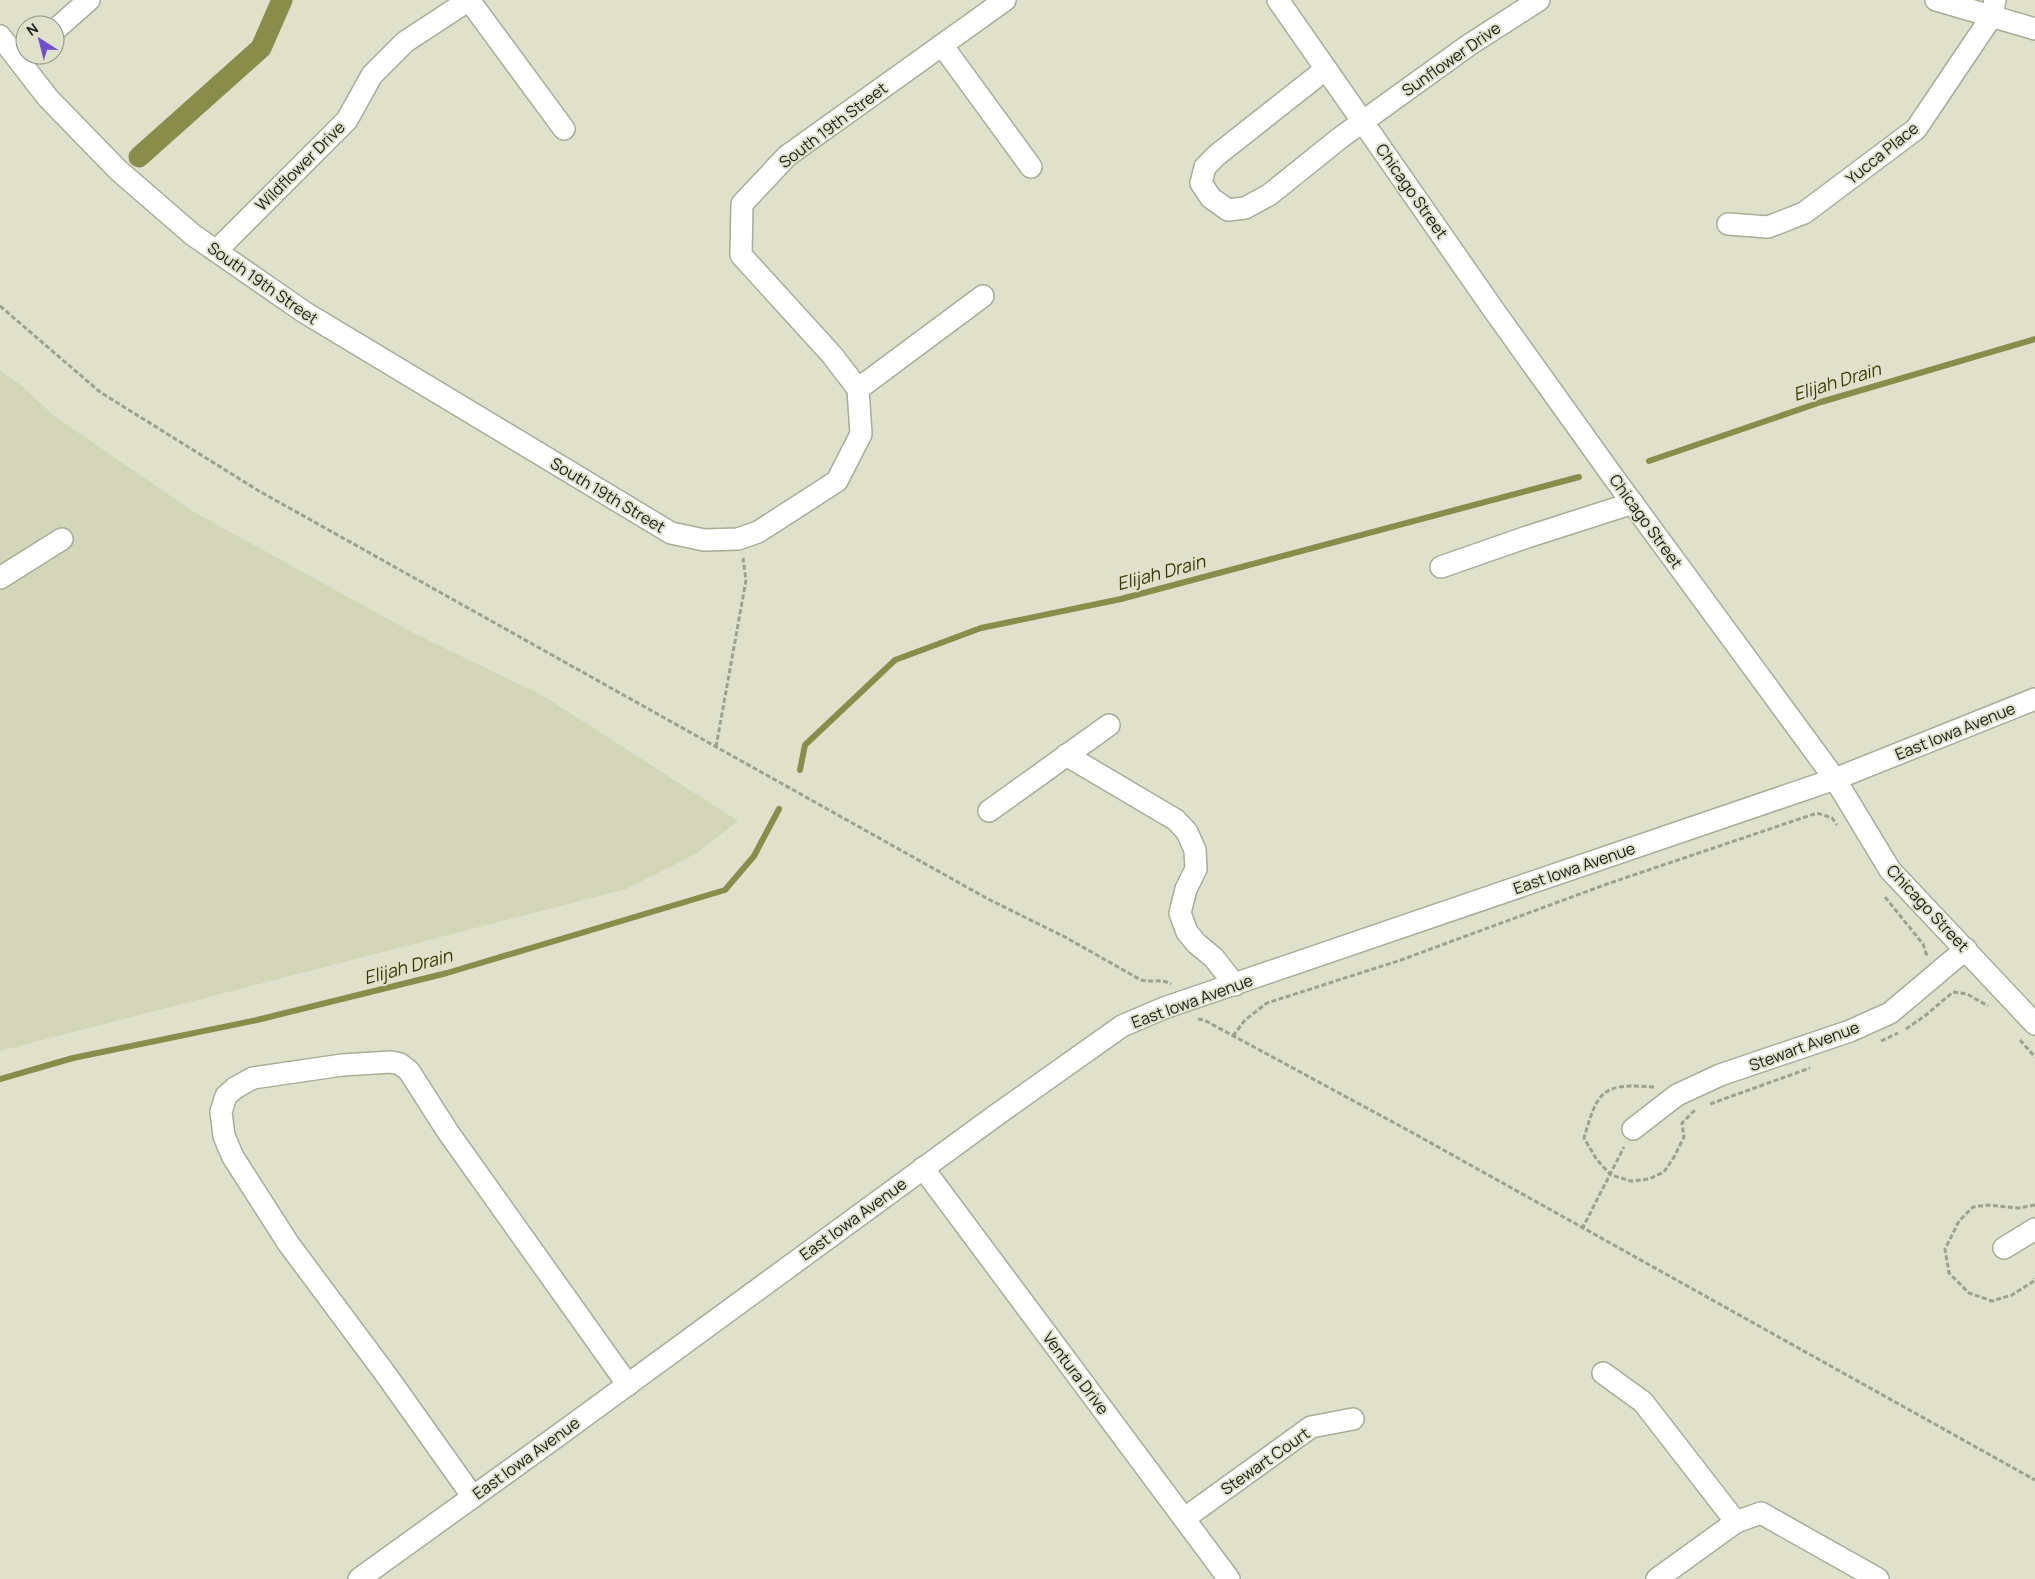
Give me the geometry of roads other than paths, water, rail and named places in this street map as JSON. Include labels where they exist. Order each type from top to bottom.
[{"type":"street","points":[[65,21],[89,0]]},
{"type":"street","points":[[469,0],[564,129]]},
{"type":"street","name":"Wildflower Drive","points":[[216,251],[346,120],[372,75],[405,42],[469,0]]},
{"type":"street","name":"South 19th Street","points":[[27,65],[48,98],[118,170],[193,235],[304,312],[672,533],[704,540],[738,538],[758,532],[838,481],[861,434],[858,389],[832,355],[740,255],[742,204],[787,156],[1005,0]]},
{"type":"street","name":"Chicago Street","points":[[1278,0],[1493,309],[1835,779],[1890,870],[2035,1024]]},
{"type":"street","name":"Sunflower Drive","points":[[1326,69],[1236,138],[1204,167],[1201,183],[1211,198],[1228,210],[1244,208],[1268,195],[1364,121],[1469,45],[1540,0]]},
{"type":"street","points":[[1936,0],[1993,8],[2035,29]]},
{"type":"street","name":"Yucca Place","points":[[1728,224],[1768,227],[1804,213],[1916,129],[1993,8]]},
{"type":"street","name":"South 19th Street","points":[[0,36],[15,50]]},
{"type":"street","points":[[942,45],[1031,167]]},
{"type":"street","points":[[858,389],[983,296]]},
{"type":"street","points":[[1441,568],[1526,537],[1633,503]]},
{"type":"street","points":[[0,578],[62,539]]},
{"type":"street","name":"East Iowa Avenue","points":[[359,1579],[628,1385],[923,1168],[1122,1026],[1164,1008],[1835,779],[2035,699]]},
{"type":"street","points":[[989,811],[1109,724]]},
{"type":"street","points":[[1066,755],[1176,820],[1187,832],[1195,850],[1196,869],[1186,889],[1180,913],[1187,932],[1196,943],[1214,958],[1235,985]]},
{"type":"street","name":"Stewart Avenue","points":[[1633,1130],[1677,1095],[1720,1075],[1850,1031],[1890,1013],[1966,950]]},
{"type":"street","points":[[473,1497],[387,1376],[288,1243],[233,1157],[224,1136],[221,1112],[226,1096],[235,1088],[253,1078],[342,1065],[391,1062],[400,1064],[409,1071],[448,1132],[628,1385]]},
{"type":"street","name":"Ventura Drive","points":[[923,1168],[1229,1579]]},
{"type":"street","points":[[2004,1248],[2035,1229]]},
{"type":"street","points":[[1603,1373],[1643,1402],[1736,1522]]},
{"type":"street","name":"Stewart Court","points":[[1184,1518],[1312,1427],[1353,1419]]},
{"type":"street","points":[[1657,1579],[1736,1522],[1761,1513],[1878,1579]]},
{"type":"waterway","points":[[139,157],[261,48],[282,0]]},
{"type":"waterway","name":"Elijah Drain","points":[[1649,461],[1821,402],[2035,339]]},
{"type":"waterway","name":"Elijah Drain","points":[[800,770],[805,745],[895,660],[981,628],[1121,599],[1579,477]]},
{"type":"waterway","name":"Elijah Drain","points":[[0,1079],[73,1058],[257,1020],[447,973],[725,890],[754,856],[779,809]]}]
